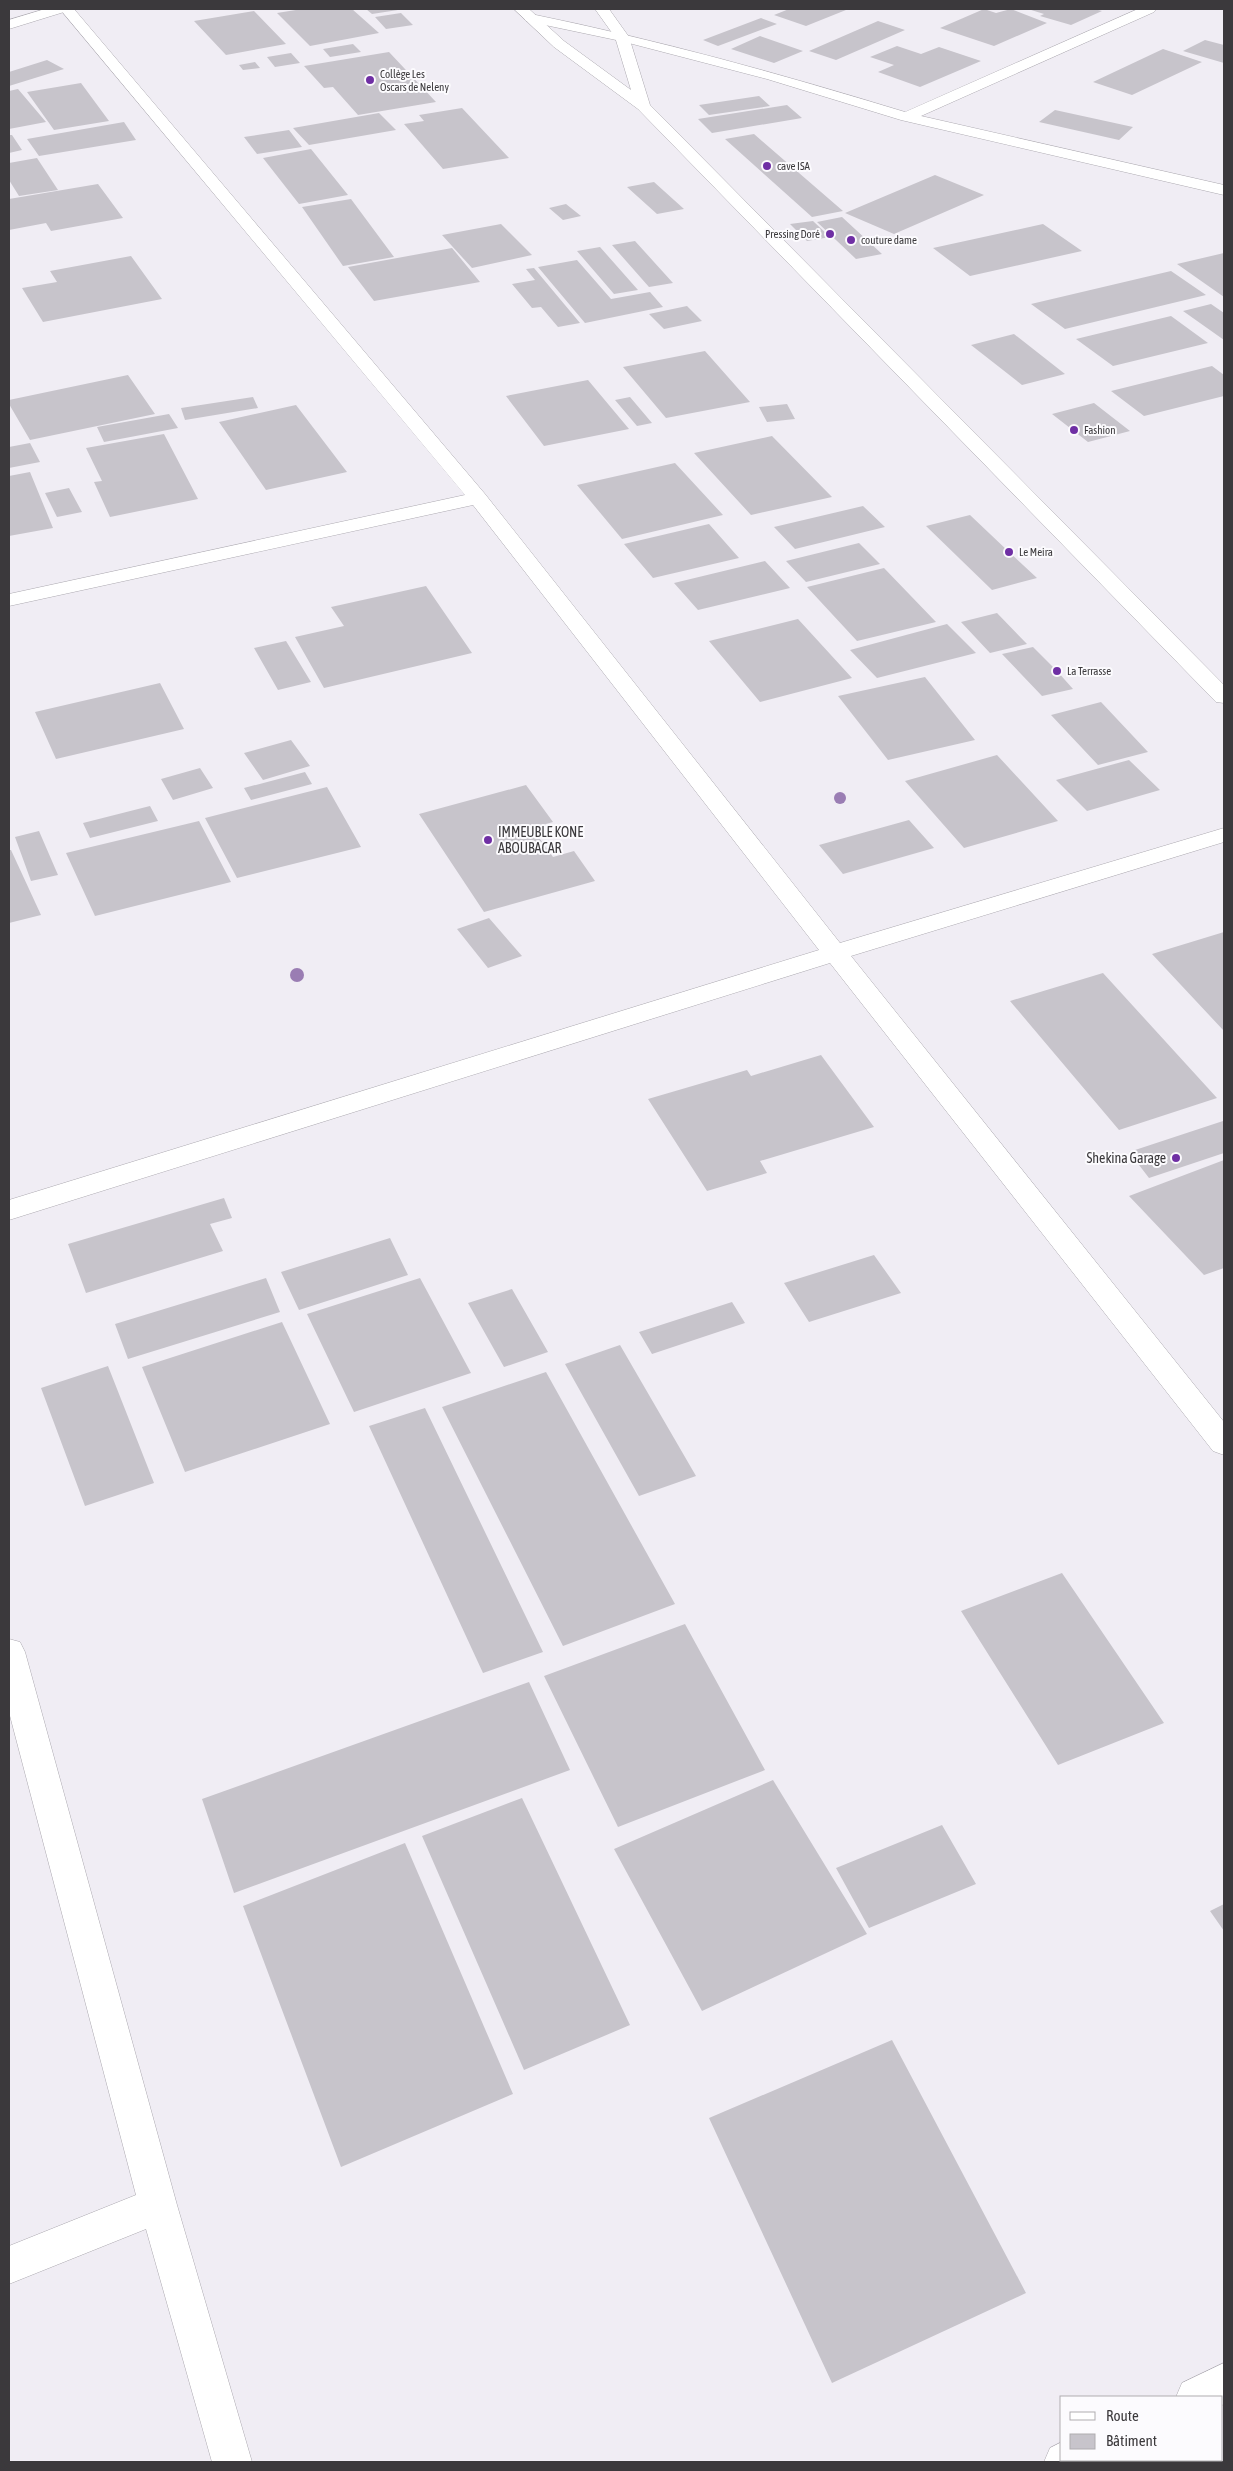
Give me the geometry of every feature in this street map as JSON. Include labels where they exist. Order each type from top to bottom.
[{"type":"street","points":[[9,25],[59,9]]},
{"type":"street","points":[[67,9],[478,498],[835,953],[1224,1443]]},
{"type":"street","points":[[602,9],[622,37],[643,106]]},
{"type":"street","points":[[906,117],[1149,9]]},
{"type":"street","points":[[526,13],[772,76],[906,117],[1224,190]]},
{"type":"street","points":[[526,13],[559,44],[643,106],[1224,697]]},
{"type":"street","points":[[9,600],[478,498]]},
{"type":"street","points":[[9,1210],[835,953],[1224,835]]},
{"type":"street","points":[[9,1652],[158,2204],[232,2462]]},
{"type":"street","points":[[9,2266],[158,2204]]},
{"type":"street","points":[[1198,2396],[1224,2383]]},
{"type":"building","points":[[302,9],[352,9],[379,33],[310,46],[277,13]]},
{"type":"building","points":[[366,9],[398,9],[398,10],[372,14]]},
{"type":"building","points":[[789,9],[846,10],[806,26],[774,15]]},
{"type":"building","points":[[984,9],[996,13],[1011,9],[1047,23],[994,46],[940,28]]},
{"type":"building","points":[[1028,9],[1094,9],[1102,11],[1071,25],[1040,16],[1044,14]]},
{"type":"building","points":[[254,11],[286,44],[226,55],[194,21]]},
{"type":"building","points":[[401,13],[413,25],[386,29],[375,17]]},
{"type":"building","points":[[761,18],[777,24],[718,46],[703,40]]},
{"type":"building","points":[[878,21],[905,30],[836,60],[809,51]]},
{"type":"building","points":[[760,36],[803,51],[774,63],[731,49]]},
{"type":"building","points":[[1205,40],[1224,45],[1224,63],[1183,51]]},
{"type":"building","points":[[353,44],[361,52],[330,57],[323,49]]},
{"type":"building","points":[[897,46],[921,54],[939,47],[981,61],[920,87],[878,72],[894,65],[870,57]]},
{"type":"building","points":[[1163,49],[1202,62],[1132,95],[1093,82]]},
{"type":"building","points":[[389,52],[436,102],[358,115],[333,87],[324,88],[304,66]]},
{"type":"building","points":[[291,53],[300,63],[275,67],[267,57]]},
{"type":"building","points":[[47,60],[64,69],[9,86],[9,72]]},
{"type":"building","points":[[255,62],[260,68],[243,70],[239,65]]},
{"type":"building","points":[[81,83],[109,121],[54,130],[27,92]]},
{"type":"building","points":[[18,89],[46,122],[9,129],[9,91]]},
{"type":"building","points":[[759,96],[770,106],[709,115],[699,105]]},
{"type":"building","points":[[787,105],[802,118],[712,133],[698,119]]},
{"type":"building","points":[[462,108],[509,158],[443,169],[404,124],[424,121],[419,115]]},
{"type":"building","points":[[1055,110],[1133,127],[1119,140],[1039,122]]},
{"type":"building","points":[[379,113],[396,130],[309,145],[293,128]]},
{"type":"building","points":[[124,122],[136,140],[39,156],[27,139]]},
{"type":"building","points":[[289,130],[302,147],[257,154],[244,137]]},
{"type":"building","points":[[754,134],[843,211],[812,217],[725,139]]},
{"type":"building","points":[[9,135],[12,135],[22,150],[9,153]]},
{"type":"building","points":[[311,149],[348,195],[299,204],[263,158]]},
{"type":"building","points":[[37,158],[58,190],[19,196],[9,180],[9,163]]},
{"type":"building","points":[[935,175],[984,195],[894,234],[845,213]]},
{"type":"building","points":[[654,182],[684,209],[657,214],[627,187]]},
{"type":"building","points":[[98,184],[123,218],[51,231],[46,223],[9,230],[9,199]]},
{"type":"building","points":[[351,199],[394,257],[343,266],[302,207]]},
{"type":"building","points":[[566,204],[581,216],[563,220],[549,208]]},
{"type":"building","points":[[842,217],[882,254],[856,259],[817,222]]},
{"type":"building","points":[[813,221],[830,237],[807,241],[790,224]]},
{"type":"building","points":[[501,224],[532,255],[472,268],[442,235]]},
{"type":"building","points":[[1043,224],[1082,251],[970,276],[933,248]]},
{"type":"building","points":[[635,241],[673,283],[649,287],[612,245]]},
{"type":"building","points":[[600,247],[638,290],[614,294],[577,251]]},
{"type":"building","points":[[452,248],[480,282],[374,301],[348,267]]},
{"type":"building","points":[[1224,253],[1224,297],[1177,264]]},
{"type":"building","points":[[131,256],[162,299],[43,322],[22,288],[57,282],[50,271]]},
{"type":"building","points":[[577,260],[611,299],[650,292],[663,307],[585,323],[538,267]]},
{"type":"building","points":[[534,268],[580,323],[558,327],[541,307],[532,308],[512,284],[535,280],[526,269]]},
{"type":"building","points":[[1171,271],[1206,295],[1065,329],[1031,304]]},
{"type":"building","points":[[1211,304],[1224,313],[1224,340],[1183,311]]},
{"type":"building","points":[[687,306],[702,321],[664,329],[649,314]]},
{"type":"building","points":[[1171,316],[1208,343],[1113,366],[1076,339]]},
{"type":"building","points":[[1014,334],[1065,374],[1022,385],[971,345]]},
{"type":"building","points":[[705,351],[750,402],[666,418],[623,367]]},
{"type":"building","points":[[1212,366],[1224,375],[1224,396],[1144,416],[1111,391]]},
{"type":"building","points":[[128,375],[155,414],[30,440],[9,404],[9,400]]},
{"type":"building","points":[[588,380],[629,429],[544,446],[506,396]]},
{"type":"building","points":[[253,397],[258,408],[185,420],[181,408]]},
{"type":"building","points":[[630,397],[652,423],[637,426],[615,400]]},
{"type":"building","points":[[1094,403],[1130,431],[1088,442],[1052,414]]},
{"type":"building","points":[[787,404],[795,419],[767,422],[759,407]]},
{"type":"building","points":[[296,405],[347,472],[266,490],[219,422]]},
{"type":"building","points":[[169,414],[178,428],[104,442],[97,427]]},
{"type":"building","points":[[164,434],[198,499],[110,517],[94,482],[102,481],[86,448]]},
{"type":"building","points":[[772,436],[832,497],[751,515],[694,453]]},
{"type":"building","points":[[30,443],[40,462],[9,468],[9,447]]},
{"type":"building","points":[[675,463],[723,515],[622,539],[577,485]]},
{"type":"building","points":[[30,472],[53,528],[9,536],[9,476]]},
{"type":"building","points":[[69,488],[82,512],[57,517],[45,493]]},
{"type":"building","points":[[863,506],[885,527],[795,549],[774,527]]},
{"type":"building","points":[[970,515],[1037,578],[992,590],[926,526]]},
{"type":"building","points":[[709,524],[739,558],[653,578],[624,544]]},
{"type":"building","points":[[859,543],[880,564],[806,582],[786,561]]},
{"type":"building","points":[[765,561],[790,588],[698,610],[674,583]]},
{"type":"building","points":[[884,568],[936,622],[857,641],[807,587]]},
{"type":"building","points":[[426,586],[472,653],[324,688],[295,637],[344,626],[331,607]]},
{"type":"building","points":[[997,613],[1027,644],[990,653],[961,622]]},
{"type":"building","points":[[798,619],[852,678],[760,702],[709,641]]},
{"type":"building","points":[[947,624],[976,653],[877,678],[850,650]]},
{"type":"building","points":[[286,641],[311,682],[278,690],[254,648]]},
{"type":"building","points":[[1033,647],[1073,689],[1042,696],[1002,654]]},
{"type":"building","points":[[925,677],[975,740],[888,760],[838,696]]},
{"type":"building","points":[[160,683],[184,729],[56,759],[35,712]]},
{"type":"building","points":[[1101,702],[1148,752],[1098,765],[1051,715]]},
{"type":"building","points":[[291,740],[310,766],[263,780],[244,753]]},
{"type":"building","points":[[997,755],[1058,821],[964,848],[905,781]]},
{"type":"building","points":[[1129,760],[1160,790],[1087,811],[1056,780]]},
{"type":"building","points":[[200,768],[213,788],[173,800],[161,779]]},
{"type":"building","points":[[305,772],[312,784],[251,800],[244,788]]},
{"type":"building","name":"IMMEUBLE KONE ABOUBACAR","points":[[526,785],[553,822],[532,828],[553,857],[574,851],[595,881],[484,912],[419,814]]},
{"type":"building","points":[[327,787],[361,847],[237,878],[205,818]]},
{"type":"building","points":[[150,806],[158,821],[90,838],[83,823]]},
{"type":"building","points":[[909,820],[934,848],[843,874],[819,845]]},
{"type":"building","points":[[199,821],[231,882],[95,916],[66,853]]},
{"type":"building","points":[[39,831],[58,875],[31,881],[15,837]]},
{"type":"building","points":[[9,850],[11,850],[41,915],[9,923]]},
{"type":"building","points":[[489,918],[522,956],[488,968],[457,929]]},
{"type":"building","points":[[1224,932],[1224,1031],[1152,954]]},
{"type":"building","points":[[1103,973],[1217,1098],[1119,1130],[1010,1001]]},
{"type":"building","points":[[821,1055],[874,1127],[760,1161],[767,1173],[707,1191],[648,1099],[747,1070],[751,1076]]},
{"type":"building","points":[[1223,1121],[1224,1153],[1149,1178],[1129,1152]]},
{"type":"building","points":[[1224,1160],[1224,1268],[1204,1275],[1129,1196]]},
{"type":"building","points":[[224,1198],[232,1218],[210,1224],[223,1251],[86,1293],[68,1244]]},
{"type":"building","points":[[390,1238],[408,1275],[299,1310],[281,1272]]},
{"type":"building","points":[[874,1255],[901,1293],[809,1322],[784,1283]]},
{"type":"building","points":[[266,1278],[280,1312],[128,1359],[115,1324]]},
{"type":"building","points":[[420,1278],[471,1373],[354,1412],[307,1314]]},
{"type":"building","points":[[512,1289],[548,1352],[504,1367],[468,1303]]},
{"type":"building","points":[[732,1302],[745,1323],[652,1354],[639,1332]]},
{"type":"building","points":[[282,1322],[330,1424],[185,1472],[142,1367]]},
{"type":"building","points":[[620,1345],[696,1476],[639,1496],[565,1364]]},
{"type":"building","points":[[108,1366],[154,1483],[85,1506],[41,1388]]},
{"type":"building","points":[[546,1372],[675,1604],[563,1646],[442,1407]]},
{"type":"building","points":[[425,1408],[543,1652],[483,1673],[369,1426]]},
{"type":"building","points":[[1062,1573],[1164,1723],[1058,1765],[961,1611]]},
{"type":"building","points":[[685,1624],[765,1770],[618,1827],[544,1676]]},
{"type":"building","points":[[529,1682],[570,1770],[234,1893],[202,1799]]},
{"type":"building","points":[[773,1780],[867,1934],[702,2011],[614,1849]]},
{"type":"building","points":[[522,1798],[630,2025],[524,2070],[422,1836]]},
{"type":"building","points":[[942,1825],[976,1884],[869,1928],[836,1868]]},
{"type":"building","points":[[405,1843],[513,2094],[341,2167],[243,1906]]},
{"type":"building","points":[[1224,1904],[1224,1931],[1210,1911]]},
{"type":"building","points":[[892,2040],[1026,2293],[832,2383],[709,2118]]},
{"type":"place","name":"Collège Les Oscars de Neleny","points":[[370,80]]},
{"type":"place","name":"cave ISA","points":[[767,166]]},
{"type":"place","name":"Pressing Doré","points":[[830,234]]},
{"type":"place","name":"couture dame","points":[[851,240]]},
{"type":"place","name":"Fashion","points":[[1074,430]]},
{"type":"place","name":"Le Meira","points":[[1009,552]]},
{"type":"place","name":"La Terrasse","points":[[1057,671]]},
{"type":"place","name":"IMMEUBLE KONE ABOUBACAR","points":[[488,840]]},
{"type":"place","name":"Shekina Garage","points":[[1176,1158]]}]
